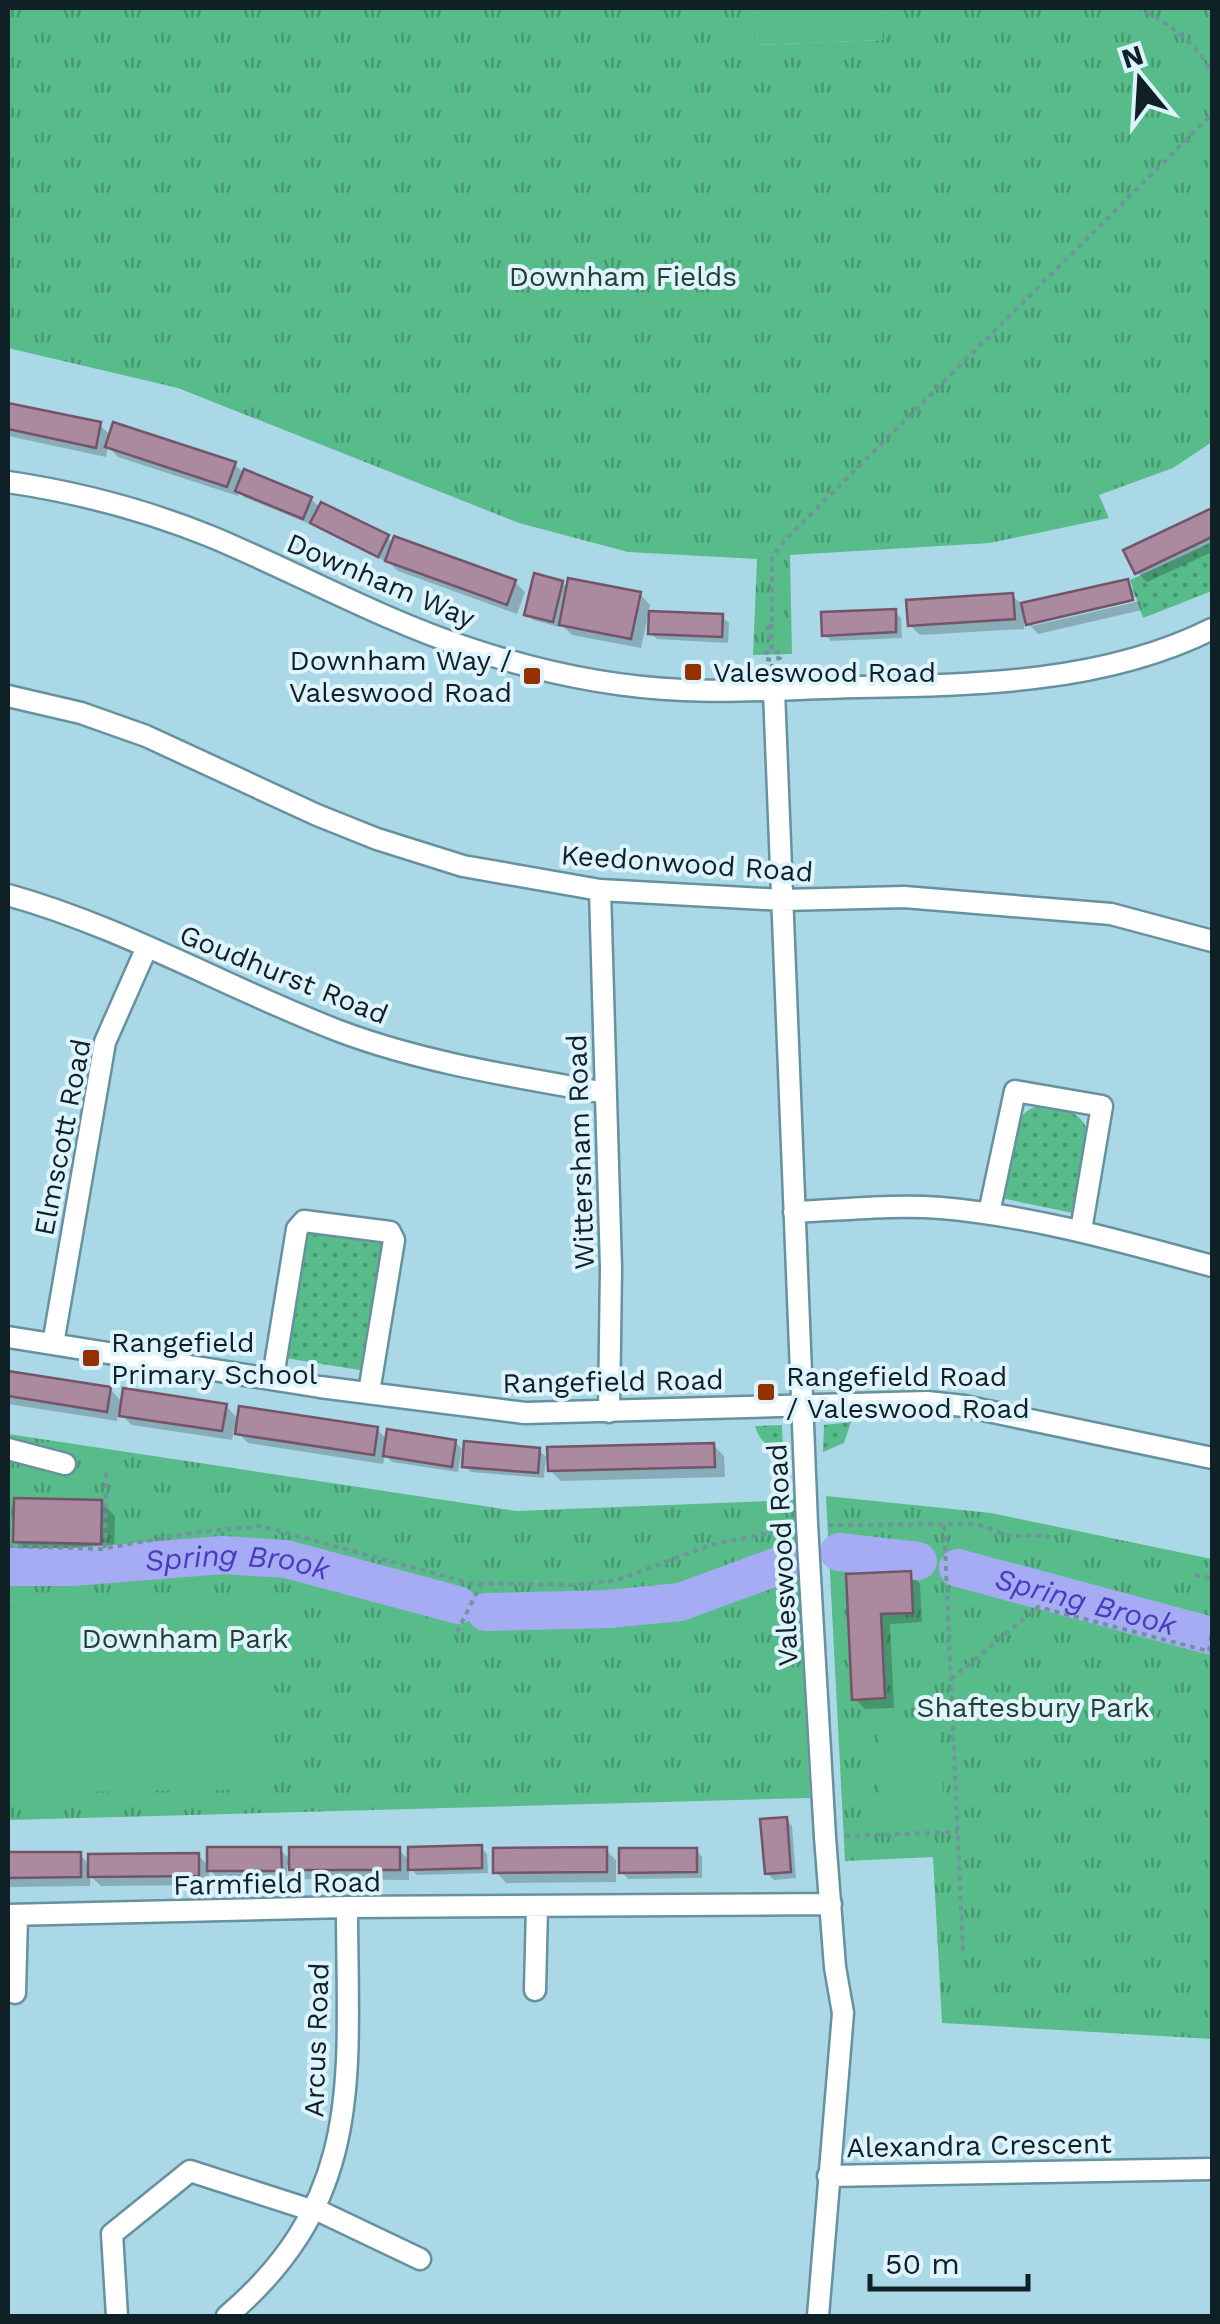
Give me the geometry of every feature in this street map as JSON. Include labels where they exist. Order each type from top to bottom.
[{"type":"street","name":"Downham Way","points":[[8,482],[132,510],[208,536],[409,626],[471,649],[603,681],[682,690],[942,686],[1070,673],[1125,662],[1212,629]]},
{"type":"street","name":"Valeswood Road","points":[[774,691],[807,1525],[825,1837],[835,1967],[843,2013],[828,2176]]},
{"type":"street","name":"Keedonwood Road","points":[[8,696],[81,713],[146,736],[377,839],[463,866],[600,890],[783,900],[904,897],[1111,914],[1212,941]]},
{"type":"street","name":"Wittersham Road","points":[[600,890],[611,1268],[609,1412]]},
{"type":"street","name":"Goudhurst Road","points":[[8,895],[103,926],[266,1002],[344,1033],[472,1068],[606,1093]]},
{"type":"street","name":"Elmscott Road","points":[[53,1344],[105,1042],[146,947]]},
{"type":"street","points":[[989,1214],[1015,1091],[1102,1106],[1081,1230]]},
{"type":"street","points":[[794,1212],[897,1207],[989,1214],[1081,1230],[1212,1266]]},
{"type":"street","points":[[273,1378],[298,1228],[304,1221],[390,1232],[394,1240],[369,1392]]},
{"type":"street","name":"Rangefield Road","points":[[8,1337],[493,1411],[609,1412],[890,1401],[964,1406],[1211,1453]]},
{"type":"street","points":[[8,1448],[64,1464]]},
{"type":"street","name":"Farmfield Road","points":[[15,1993],[12,1915],[831,1904]]},
{"type":"street","points":[[535,1990],[537,1906]]},
{"type":"street","name":"Arcus Road","points":[[227,2316],[276,2268],[314,2210],[329,2175],[346,2099],[347,1908]]},
{"type":"street","name":"Alexandra Crescent","points":[[818,2316],[828,2176],[1212,2170]]},
{"type":"street","points":[[118,2316],[112,2234],[190,2171],[314,2210],[420,2259]]},
{"type":"path","points":[[1137,8],[1176,30],[1208,64],[1212,76]]},
{"type":"path","points":[[774,691],[772,660],[766,660],[764,653],[772,651],[768,627],[772,624],[772,557],[1212,114]]},
{"type":"path","points":[[105,1548],[106,1470]]},
{"type":"path","points":[[8,1546],[105,1548],[261,1526],[434,1575],[482,1584],[596,1584],[731,1540],[807,1525],[974,1524],[990,1526],[1009,1536],[1036,1533],[1050,1537]]},
{"type":"path","points":[[944,1526],[964,1952]]},
{"type":"path","points":[[1194,1575],[1212,1578]]},
{"type":"path","points":[[457,1632],[482,1584]]},
{"type":"path","points":[[951,1680],[1038,1607],[1210,1651],[1212,1631]]},
{"type":"path","points":[[825,1837],[958,1832]]},
{"type":"green space","name":"Downham Fields","points":[[8,8],[754,8],[756,45],[882,40],[881,8],[1212,8],[1212,442],[1173,468],[1099,495],[1109,518],[990,543],[790,555],[792,654],[753,655],[757,559],[628,552],[519,523],[178,388],[8,348]]},
{"type":"green space","points":[[754,8],[881,8],[883,40],[755,45]]},
{"type":"green space","points":[[1212,542],[1212,591],[1143,618],[1130,580]]},
{"type":"green space","points":[[1043,1105],[1066,1110],[1087,1129],[1089,1137],[1073,1213],[1001,1198],[1016,1125],[1027,1111]]},
{"type":"green space","points":[[306,1230],[385,1240],[366,1371],[285,1358]]},
{"type":"green space","points":[[851,1422],[844,1443],[823,1452],[824,1425]]},
{"type":"green space","points":[[782,1425],[783,1451],[765,1443],[755,1426]]},
{"type":"green space","name":"Downham Park","points":[[8,1434],[517,1511],[796,1500],[810,1798],[8,1820]]},
{"type":"green space","name":"Shaftesbury Park","points":[[826,1496],[991,1513],[1212,1559],[1212,2039],[942,2023],[933,1857],[845,1861]]},
{"type":"green space","points":[[267,1604],[269,1789],[8,1793],[8,1608]]},
{"type":"green space","points":[[940,1723],[944,1819],[882,1822],[878,1726]]},
{"type":"building","points":[[8,403],[101,422],[96,448],[8,429]]},
{"type":"building","points":[[113,422],[236,462],[227,487],[105,447]]},
{"type":"building","points":[[244,469],[312,497],[303,519],[235,491]]},
{"type":"building","points":[[321,502],[389,535],[378,557],[310,523]]},
{"type":"building","points":[[1212,508],[1212,537],[1135,574],[1123,550]]},
{"type":"building","points":[[394,536],[516,580],[507,605],[385,561]]},
{"type":"building","points":[[534,573],[563,581],[553,622],[524,615]]},
{"type":"building","points":[[568,578],[641,592],[631,639],[559,625]]},
{"type":"building","points":[[1128,579],[1133,600],[1026,625],[1021,603]]},
{"type":"building","points":[[1013,593],[1015,619],[908,626],[906,600]]},
{"type":"building","points":[[896,609],[896,632],[822,636],[821,612]]},
{"type":"building","points":[[649,611],[723,614],[722,637],[648,634]]},
{"type":"building","points":[[8,1371],[111,1387],[107,1412],[8,1396]]},
{"type":"building","points":[[123,1388],[227,1404],[222,1431],[119,1416]]},
{"type":"building","points":[[239,1406],[378,1427],[374,1455],[235,1434]]},
{"type":"building","points":[[387,1429],[456,1440],[452,1467],[383,1456]]},
{"type":"building","points":[[464,1441],[540,1448],[538,1473],[462,1467]]},
{"type":"building","points":[[714,1443],[715,1467],[548,1471],[547,1447]]},
{"type":"building","points":[[14,1498],[102,1500],[101,1544],[13,1542]]},
{"type":"building","points":[[911,1571],[913,1613],[881,1614],[885,1698],[852,1700],[846,1574]]},
{"type":"building","points":[[787,1817],[791,1872],[765,1874],[760,1819]]},
{"type":"building","points":[[482,1845],[482,1868],[408,1870],[408,1847]]},
{"type":"building","points":[[207,1847],[281,1847],[282,1871],[207,1871]]},
{"type":"building","points":[[289,1847],[400,1847],[400,1870],[289,1870]]},
{"type":"building","points":[[607,1847],[607,1872],[493,1873],[493,1848]]},
{"type":"building","points":[[619,1848],[697,1848],[697,1872],[619,1873]]},
{"type":"building","points":[[8,1852],[81,1852],[81,1877],[8,1878]]},
{"type":"building","points":[[199,1853],[199,1876],[88,1877],[88,1854]]},
{"type":"waterway","points":[[839,1552],[918,1561]]},
{"type":"waterway","name":"Spring Brook","points":[[10,1567],[72,1567],[223,1555],[286,1559],[458,1605]]},
{"type":"waterway","name":"Spring Brook","points":[[486,1612],[609,1609],[680,1602],[789,1562]]},
{"type":"waterway","name":"Spring Brook","points":[[958,1568],[1212,1636]]},
{"type":"place","name":"Valeswood Road","points":[[693,672]]},
{"type":"place","name":"Downham Way / Valeswood Road","points":[[532,676]]},
{"type":"place","name":"Rangefield Primary School","points":[[91,1358]]},
{"type":"place","name":"Rangefield Road / Valeswood Road","points":[[766,1392]]}]
